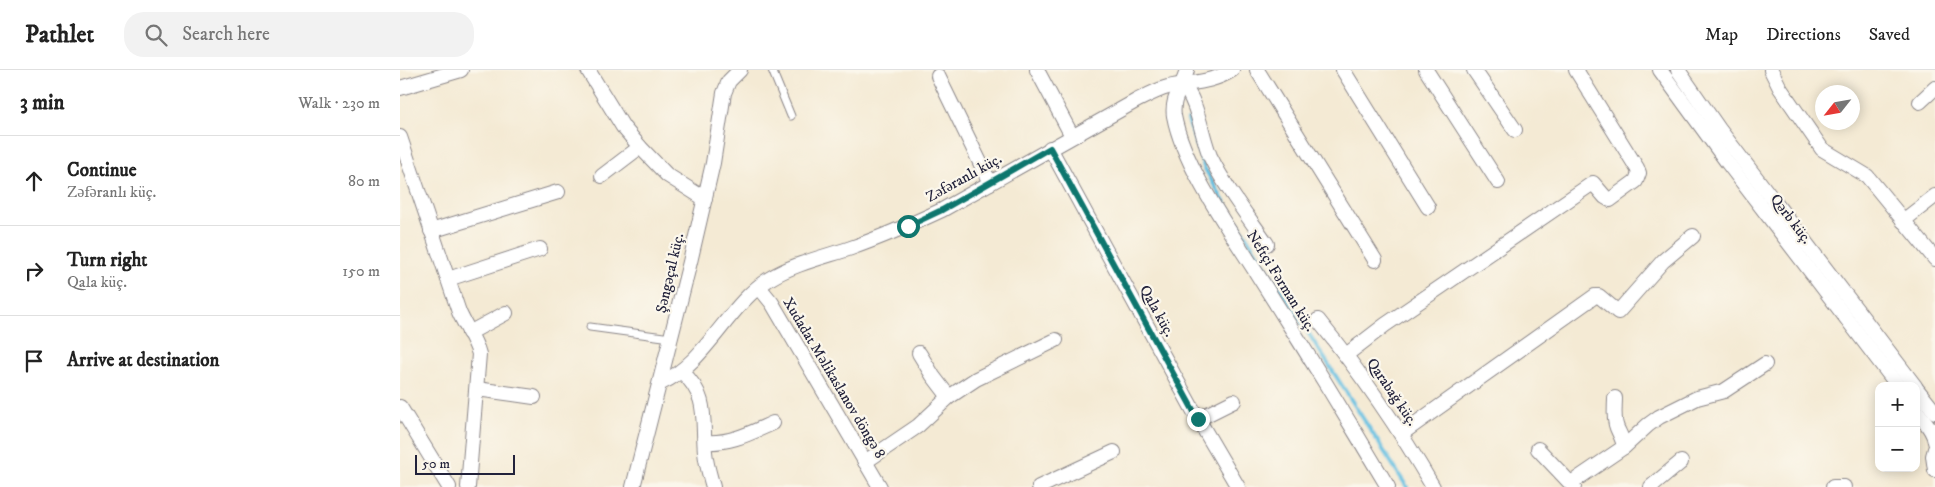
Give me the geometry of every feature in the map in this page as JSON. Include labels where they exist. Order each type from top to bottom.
[{"type":"street","points":[[400,88],[461,70]]},
{"type":"street","points":[[588,70],[623,126],[640,147],[667,175],[705,199]]},
{"type":"street","points":[[1037,70],[1072,136]]},
{"type":"street","points":[[1187,70],[1182,84],[1190,94],[1202,136],[1221,178],[1267,244]]},
{"type":"street","name":"Zəfəranlı küç.","points":[[660,383],[682,372],[759,287],[780,273],[883,237],[908,226],[990,183],[1136,101],[1166,87],[1204,82],[1232,70]]},
{"type":"street","points":[[1257,70],[1375,260]]},
{"type":"street","points":[[1343,70],[1428,208]]},
{"type":"street","points":[[1426,70],[1498,182]]},
{"type":"street","points":[[1474,70],[1515,130]]},
{"type":"street","points":[[1346,354],[1385,325],[1593,183],[1610,200],[1636,181],[1639,173],[1637,168],[1576,70]]},
{"type":"street","name":"Qərb küç.","points":[[1660,70],[1727,162],[1895,382]]},
{"type":"street","name":"Qərb küç.","points":[[1678,70],[1719,130],[1911,382]]},
{"type":"street","points":[[1772,70],[1780,88],[1822,149],[1867,176],[1935,259]]},
{"type":"street","name":"Şəngəçal küç.","points":[[633,487],[672,338],[705,199],[724,93],[736,71]]},
{"type":"street","points":[[938,76],[990,183]]},
{"type":"street","name":"Neftçi Fərman küç.","points":[[1182,84],[1174,99],[1174,116],[1178,132],[1191,164],[1214,205],[1388,487]]},
{"type":"street","points":[[1920,102],[1935,88]]},
{"type":"street","points":[[400,137],[459,312],[469,333],[477,344],[479,354],[468,487]]},
{"type":"street","points":[[602,176],[640,147]]},
{"type":"street","name":"Qala küç.","points":[[1050,148],[1198,419],[1238,487]]},
{"type":"street","points":[[431,231],[558,192]]},
{"type":"street","points":[[1903,221],[1935,196]]},
{"type":"street","points":[[1401,434],[1594,296],[1599,296],[1616,311],[1620,311],[1658,266],[1693,236]]},
{"type":"street","points":[[448,279],[540,249]]},
{"type":"street","name":"Xudadat Məlikaslanov döngə 8","points":[[759,287],[772,304],[880,487]]},
{"type":"street","points":[[469,333],[506,313]]},
{"type":"street","name":"Qarabağ küç.","points":[[1318,320],[1346,354],[1401,434],[1433,487]]},
{"type":"street","points":[[865,462],[918,426],[949,397],[976,379],[1056,340]]},
{"type":"street","points":[[919,353],[949,397]]},
{"type":"street","points":[[1538,449],[1573,485],[1624,447],[1659,417],[1697,398],[1724,391],[1765,364]]},
{"type":"street","points":[[682,372],[692,381],[698,392],[705,419],[705,452],[713,487]]},
{"type":"street","points":[[476,389],[534,397]]},
{"type":"street","name":"Qərb küç.","points":[[1920,393],[1935,412]]},
{"type":"street","points":[[1615,398],[1615,420],[1617,429],[1623,438],[1624,447]]},
{"type":"street","points":[[1198,419],[1234,401]]},
{"type":"street","points":[[400,407],[449,487]]},
{"type":"street","points":[[1920,415],[1929,427],[1935,442]]},
{"type":"street","points":[[705,442],[717,443],[735,440],[773,423]]},
{"type":"street","points":[[1935,449],[1933,456],[1935,470]]},
{"type":"street","points":[[1039,487],[1114,452]]},
{"type":"street","points":[[1651,487],[1681,462]]},
{"type":"street","points":[[1833,487],[1844,487]]},
{"type":"lane","points":[[772,70],[791,116]]},
{"type":"lane","points":[[590,327],[672,338]]},
{"type":"waterway","points":[[1188,120],[1204,167],[1221,197],[1407,487]]},
{"type":"route","points":[[908,226],[942,210],[1050,148],[1198,419]]}]
